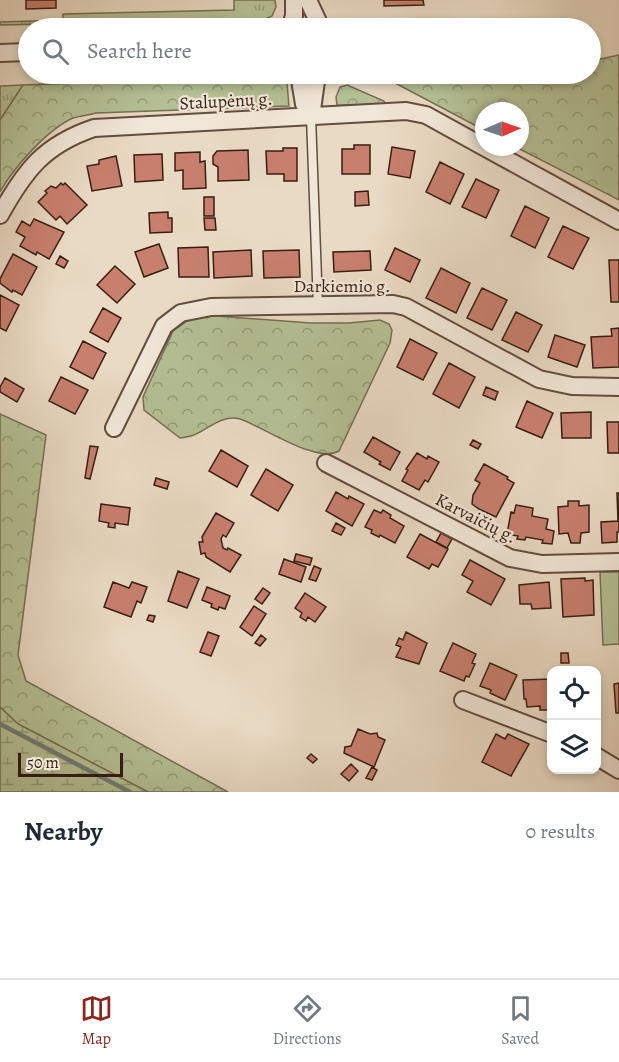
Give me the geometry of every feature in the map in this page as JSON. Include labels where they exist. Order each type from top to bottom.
[{"type":"street","points":[[293,18],[294,0]]},
{"type":"street","points":[[308,0],[316,18]]},
{"type":"street","points":[[0,53],[18,52]]},
{"type":"street","points":[[301,84],[304,104],[311,117]]},
{"type":"street","points":[[311,117],[316,84]]},
{"type":"street","name":"Stalupėnų g.","points":[[0,215],[28,169],[42,156],[67,139],[94,128],[416,112],[426,115],[475,142]]},
{"type":"street","name":"Stalupėnų g.","points":[[500,156],[619,221]]},
{"type":"street","name":"Darkiemio g.","points":[[114,428],[164,326],[181,313],[211,307],[393,304],[406,307],[539,380],[572,386],[619,387]]},
{"type":"street","name":"Karvaičių g.","points":[[326,463],[510,558],[542,564],[619,562]]},
{"type":"street","points":[[463,700],[547,732]]},
{"type":"street","points":[[601,759],[619,770]]},
{"type":"lane","points":[[311,117],[318,306]]},
{"type":"green space","points":[[234,0],[275,0],[276,7],[272,16],[268,18],[63,18],[63,14],[234,10]]},
{"type":"green space","points":[[18,21],[18,25],[0,25],[0,22]]},
{"type":"green space","points":[[619,55],[619,200],[529,154],[529,102],[475,102],[475,125],[397,84],[601,84],[601,59]]},
{"type":"green space","points":[[287,84],[289,106],[96,113],[73,118],[63,123],[32,150],[0,192],[0,120],[23,85]]},
{"type":"green space","points":[[23,85],[0,120],[0,86]]},
{"type":"green space","points":[[347,85],[384,101],[385,104],[382,106],[337,105],[336,97],[340,87]]},
{"type":"green space","points":[[216,316],[311,323],[380,320],[389,324],[392,330],[390,343],[339,451],[329,454],[304,449],[250,423],[234,418],[222,420],[194,435],[180,438],[144,410],[143,397],[173,331],[187,321],[199,317]]},
{"type":"green space","points":[[0,414],[46,435],[18,655],[26,681],[228,792],[148,792],[18,724],[0,707]]},
{"type":"green space","points":[[600,572],[619,572],[619,644],[603,645]]},
{"type":"green space","points":[[0,707],[18,724],[148,792],[0,792]]},
{"type":"building","points":[[26,0],[56,0],[56,8],[26,9]]},
{"type":"building","points":[[384,0],[423,0],[424,5],[384,6]]},
{"type":"building","points":[[354,145],[370,145],[370,174],[342,174],[342,149],[354,149]]},
{"type":"building","points":[[392,147],[415,151],[410,178],[388,174]]},
{"type":"building","points":[[283,148],[297,148],[297,181],[284,181],[284,174],[267,174],[266,151],[283,151]]},
{"type":"building","points":[[248,150],[249,180],[218,181],[218,167],[213,164],[213,156],[217,151]]},
{"type":"building","points":[[200,152],[200,162],[205,161],[206,188],[183,189],[183,170],[175,171],[175,153]]},
{"type":"building","points":[[162,154],[163,180],[135,182],[134,155]]},
{"type":"building","points":[[116,156],[122,186],[92,191],[87,166],[99,164],[99,160]]},
{"type":"building","points":[[440,162],[464,174],[450,204],[426,192]]},
{"type":"building","points":[[476,179],[499,190],[486,218],[462,207]]},
{"type":"building","points":[[61,183],[63,185],[65,183],[87,205],[67,224],[60,216],[56,220],[38,202],[51,186],[56,188]]},
{"type":"building","points":[[368,191],[369,205],[355,206],[355,192]]},
{"type":"building","points":[[204,197],[214,197],[214,216],[204,216]]},
{"type":"building","points":[[525,206],[549,218],[535,248],[511,236]]},
{"type":"building","points":[[168,212],[168,218],[172,218],[172,232],[150,233],[149,213]]},
{"type":"building","points":[[204,218],[215,218],[216,230],[205,230]]},
{"type":"building","points":[[34,219],[64,232],[49,259],[20,246],[25,237],[16,232],[22,221],[30,226]]},
{"type":"building","points":[[563,226],[589,238],[573,269],[548,257]]},
{"type":"building","points":[[159,244],[168,268],[144,277],[135,252]]},
{"type":"building","points":[[208,247],[209,277],[179,277],[178,248]]},
{"type":"building","points":[[395,248],[420,260],[410,282],[385,270]]},
{"type":"building","points":[[251,250],[252,276],[214,278],[213,252]]},
{"type":"building","points":[[299,250],[300,277],[264,278],[263,251]]},
{"type":"building","points":[[370,251],[371,270],[334,272],[333,252]]},
{"type":"building","points":[[13,254],[37,267],[22,295],[13,290],[12,292],[0,283]]},
{"type":"building","points":[[60,256],[68,261],[64,268],[56,264]]},
{"type":"building","points":[[609,260],[619,260],[619,302],[611,302]]},
{"type":"building","points":[[115,266],[135,284],[117,303],[97,285]]},
{"type":"building","points":[[441,268],[470,283],[456,313],[426,298]]},
{"type":"building","points":[[482,288],[507,300],[492,330],[467,318]]},
{"type":"building","points":[[0,295],[19,305],[6,331],[0,328]]},
{"type":"building","points":[[103,308],[121,318],[108,342],[90,332]]},
{"type":"building","points":[[516,312],[542,325],[528,352],[502,340]]},
{"type":"building","points":[[619,328],[619,367],[593,368],[591,337],[612,336],[611,329]]},
{"type":"building","points":[[555,335],[585,345],[577,367],[548,357]]},
{"type":"building","points":[[410,339],[437,353],[423,380],[397,367]]},
{"type":"building","points":[[83,341],[106,353],[93,379],[70,367]]},
{"type":"building","points":[[449,363],[475,377],[459,408],[433,394]]},
{"type":"building","points":[[61,377],[88,390],[75,414],[49,401]]},
{"type":"building","points":[[5,378],[24,389],[17,402],[0,392]]},
{"type":"building","points":[[486,387],[498,392],[495,400],[483,395]]},
{"type":"building","points":[[527,401],[553,413],[542,438],[516,427]]},
{"type":"building","points":[[591,412],[591,438],[562,438],[561,413]]},
{"type":"building","points":[[607,422],[619,422],[619,453],[608,453]]},
{"type":"building","points":[[373,437],[400,452],[390,470],[364,452]]},
{"type":"building","points":[[473,440],[481,444],[478,449],[470,445]]},
{"type":"building","points":[[90,446],[98,447],[90,479],[85,478]]},
{"type":"building","points":[[221,450],[248,466],[237,487],[209,471]]},
{"type":"building","points":[[417,453],[439,462],[428,482],[425,480],[419,490],[402,481],[408,470],[406,469]]},
{"type":"building","points":[[484,464],[508,477],[507,479],[514,483],[496,517],[472,504],[473,495],[480,483],[475,480]]},
{"type":"building","points":[[266,469],[293,485],[278,511],[251,495]]},
{"type":"building","points":[[156,478],[169,482],[167,489],[154,485]]},
{"type":"building","points":[[336,492],[364,504],[352,526],[326,511]]},
{"type":"building","points":[[617,493],[619,493],[619,532],[617,532],[617,542],[602,543],[601,522],[618,521]]},
{"type":"building","points":[[568,501],[579,501],[579,506],[589,505],[589,532],[581,533],[580,543],[571,543],[568,533],[559,534],[558,507],[568,506]]},
{"type":"building","points":[[101,504],[130,508],[128,525],[115,523],[115,528],[108,527],[109,523],[99,521]]},
{"type":"building","points":[[516,505],[533,508],[532,516],[548,519],[546,529],[554,531],[552,544],[526,537],[525,540],[517,539],[518,536],[507,534],[511,512],[514,513]]},
{"type":"building","points":[[374,510],[381,513],[383,510],[391,515],[390,518],[404,526],[395,543],[371,533],[372,530],[365,527]]},
{"type":"building","points":[[216,513],[234,523],[226,537],[223,535],[221,539],[223,548],[227,550],[228,548],[241,555],[230,572],[206,557],[205,553],[201,554],[199,542],[203,542],[202,537]]},
{"type":"building","points":[[336,523],[345,528],[341,535],[332,531]]},
{"type":"building","points":[[441,533],[452,539],[447,548],[436,542]]},
{"type":"building","points":[[420,534],[448,549],[438,567],[432,564],[429,569],[407,557]]},
{"type":"building","points":[[296,554],[312,558],[310,565],[294,561]]},
{"type":"building","points":[[284,559],[306,567],[301,582],[279,574]]},
{"type":"building","points":[[470,560],[505,579],[491,605],[467,592],[473,581],[462,575]]},
{"type":"building","points":[[314,566],[321,569],[316,581],[309,579]]},
{"type":"building","points":[[178,571],[199,579],[187,608],[168,601]]},
{"type":"building","points":[[585,578],[585,581],[593,580],[594,615],[563,617],[561,579]]},
{"type":"building","points":[[113,582],[129,588],[132,582],[147,587],[141,603],[137,601],[131,617],[104,607]]},
{"type":"building","points":[[549,582],[551,608],[532,609],[531,604],[520,604],[519,585]]},
{"type":"building","points":[[207,587],[230,596],[225,609],[219,607],[218,610],[211,607],[212,604],[202,600]]},
{"type":"building","points":[[263,588],[270,593],[262,604],[255,599]]},
{"type":"building","points":[[305,593],[326,607],[315,622],[308,617],[306,621],[300,617],[302,613],[295,608]]},
{"type":"building","points":[[254,606],[266,614],[252,636],[240,627]]},
{"type":"building","points":[[149,615],[155,616],[153,622],[147,620]]},
{"type":"building","points":[[208,632],[219,636],[211,656],[200,652]]},
{"type":"building","points":[[406,632],[427,643],[419,664],[396,657],[401,647],[396,645],[399,638],[403,640]]},
{"type":"building","points":[[261,635],[266,639],[260,646],[255,643]]},
{"type":"building","points":[[453,643],[476,654],[472,663],[475,664],[469,677],[466,676],[464,681],[440,671]]},
{"type":"building","points":[[561,653],[568,653],[569,663],[561,663]]},
{"type":"building","points":[[490,663],[517,675],[505,700],[490,693],[491,690],[480,686]]},
{"type":"building","points":[[547,679],[547,710],[540,710],[540,706],[527,707],[523,680]]},
{"type":"building","points":[[619,683],[619,713],[616,713],[614,684]]},
{"type":"building","points":[[358,729],[370,734],[377,733],[378,737],[385,740],[374,767],[344,753],[345,747],[351,746]]},
{"type":"building","points":[[496,734],[505,739],[508,734],[529,744],[511,776],[482,762]]},
{"type":"building","points":[[311,754],[317,759],[313,763],[307,758]]},
{"type":"building","points":[[351,764],[358,771],[349,781],[341,774]]},
{"type":"building","points":[[372,767],[377,770],[372,780],[366,778]]},
{"type":"waterway","points":[[0,724],[130,792]]}]
